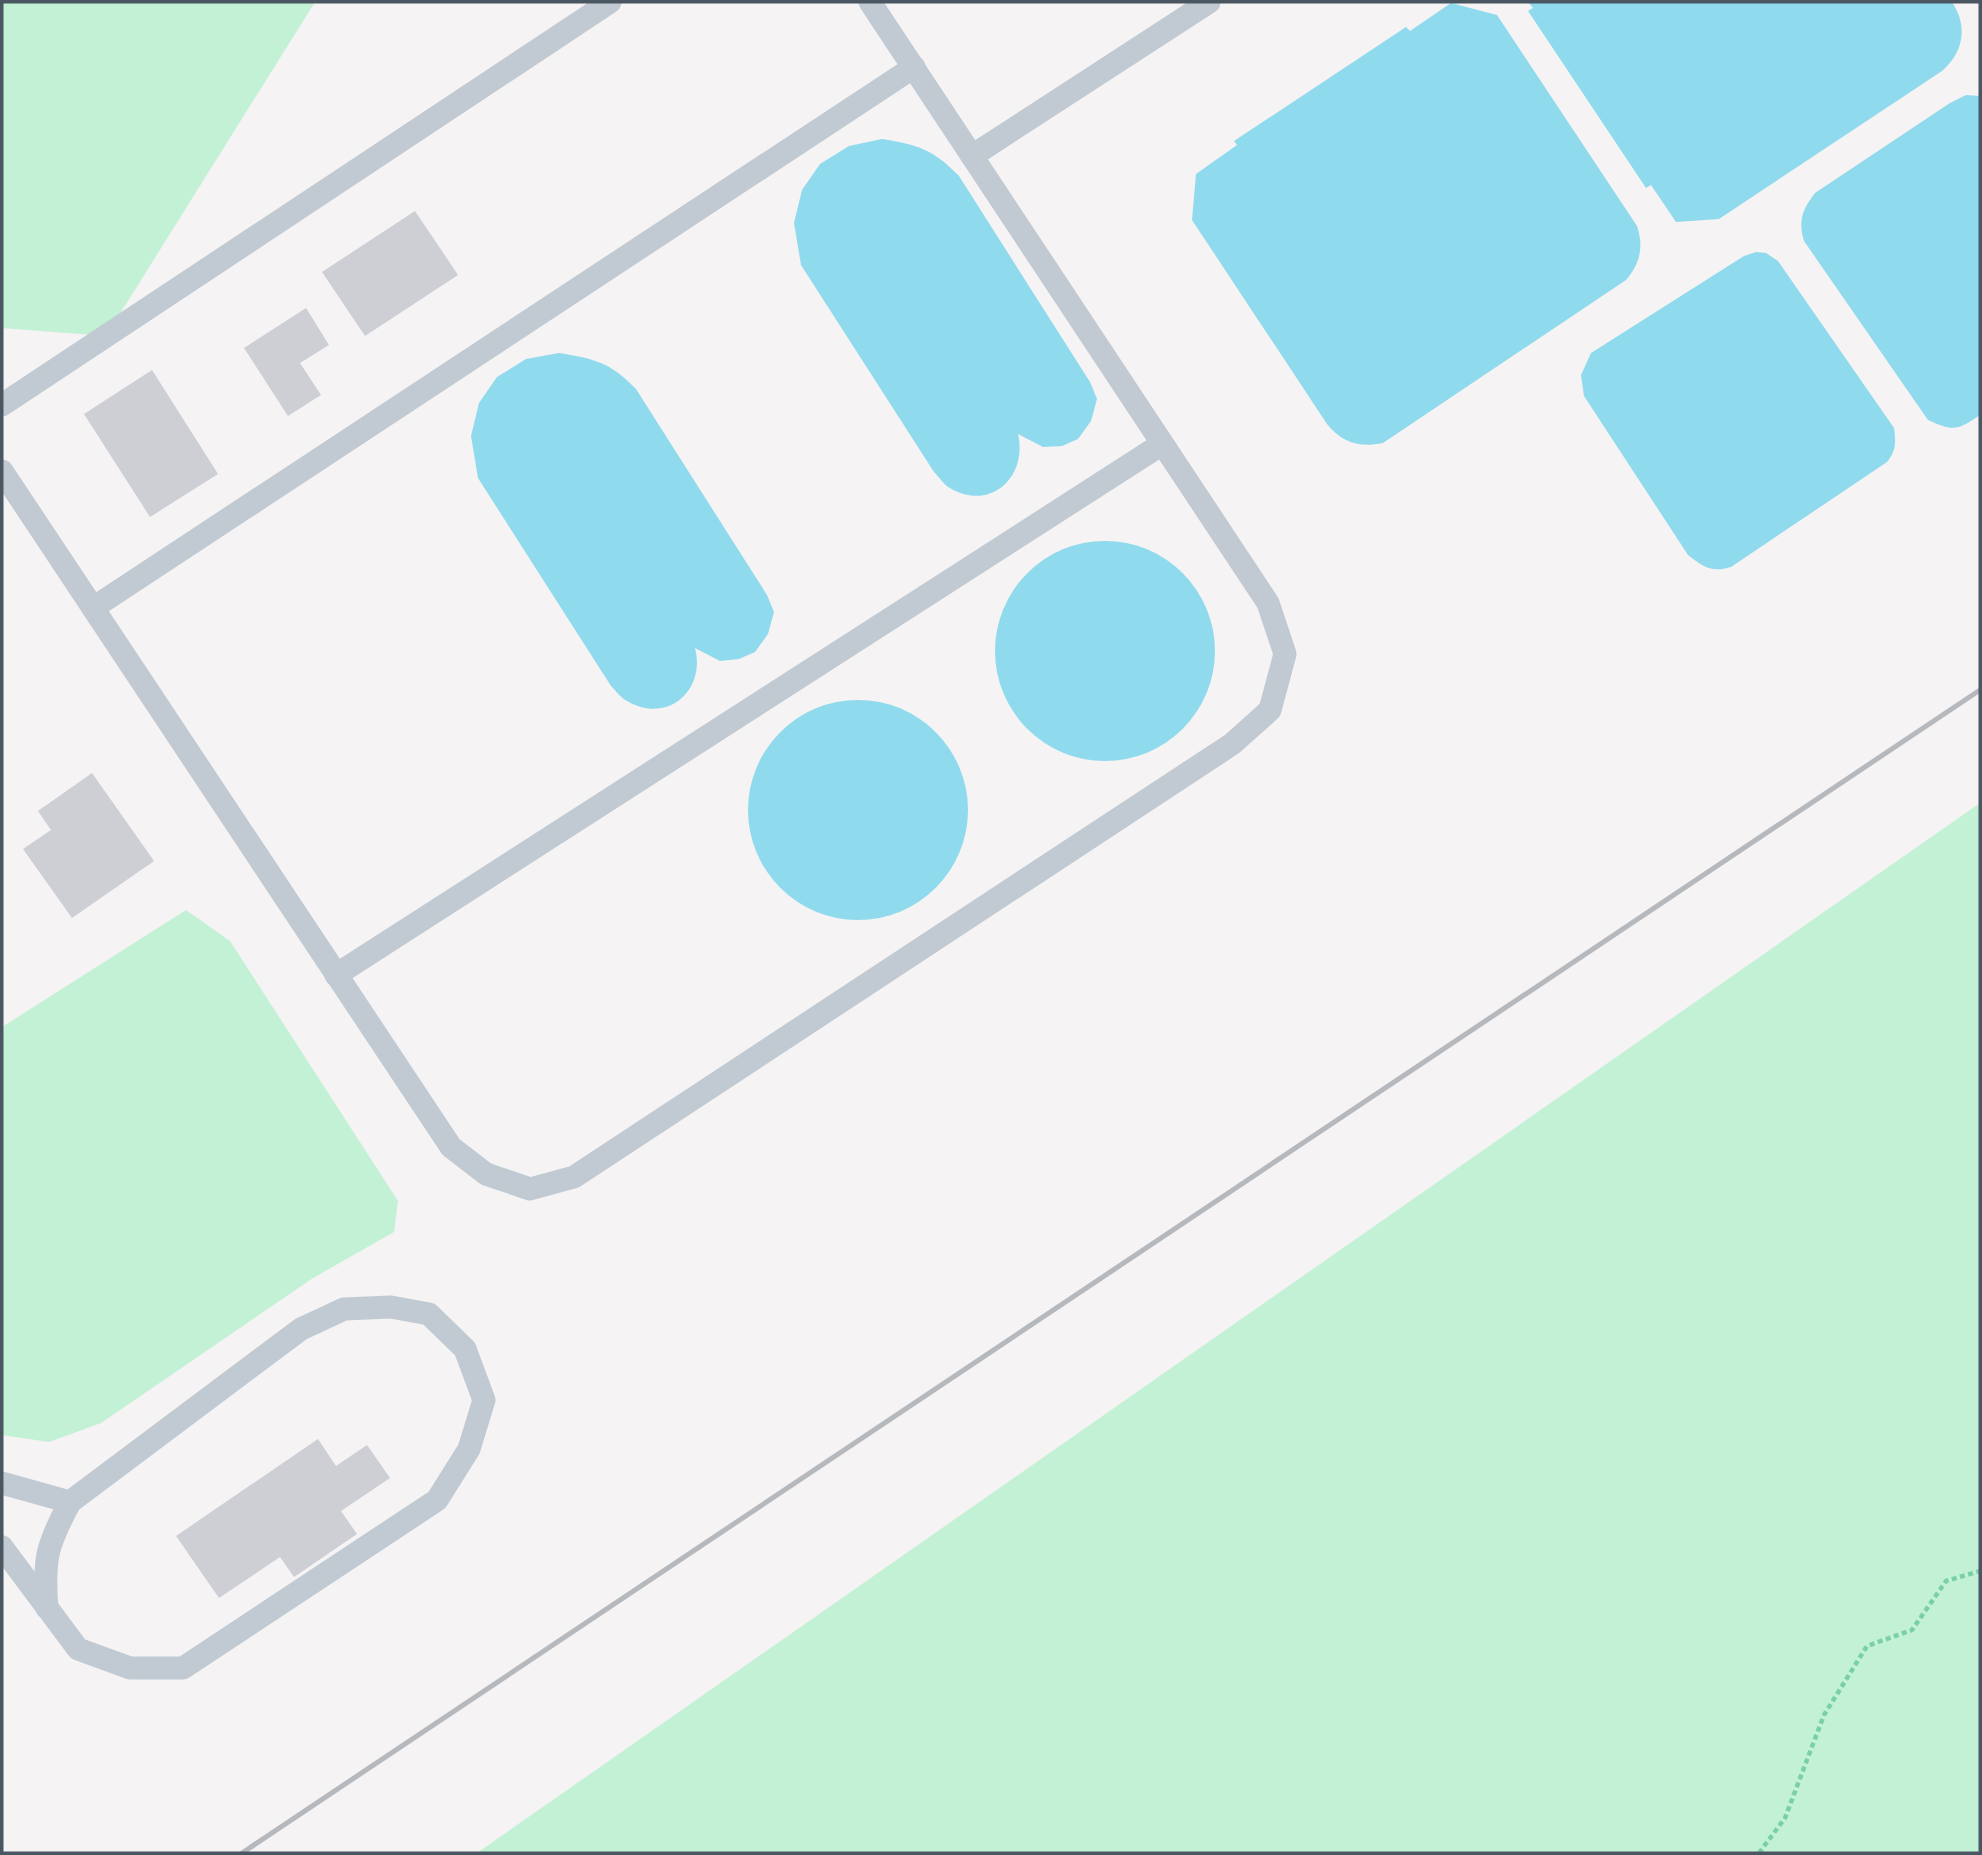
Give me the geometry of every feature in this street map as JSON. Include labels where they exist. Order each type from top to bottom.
[{"type":"lane","points":[[2,405],[610,2]]},
{"type":"lane","points":[[2,471],[451,1147],[486,1174],[530,1189],[573,1177],[1232,744],[1270,710],[1285,654],[1268,603],[870,2]]},
{"type":"lane","points":[[972,156],[1209,2]]},
{"type":"lane","points":[[93,608],[914,68]]},
{"type":"lane","points":[[336,975],[1162,444]]},
{"type":"lane","points":[[2,1547],[47,1608],[78,1649],[131,1668],[183,1668],[437,1500],[470,1449],[484,1400],[465,1349],[429,1314],[391,1307],[344,1309],[301,1329],[71,1502],[51,1538],[44,1572],[47,1608]]},
{"type":"lane","points":[[2,1483],[71,1502]]},
{"type":"path","points":[[1759,1853],[1785,1818],[1824,1715],[1867,1646],[1913,1630],[1946,1581],[1980,1571]]},
{"type":"green space","points":[[2,2],[315,2],[106,336],[2,328]]},
{"type":"green space","points":[[1980,803],[1980,1853],[477,1853]]},
{"type":"green space","points":[[186,910],[230,941],[398,1201],[394,1232],[313,1278],[101,1423],[49,1442],[2,1435],[2,1027]]},
{"type":"water","points":[[1528,2],[1952,2],[1962,29],[1955,56],[1942,71],[1719,219],[1676,222],[1651,185],[1646,188],[1528,11],[1533,8]]},
{"type":"water","points":[[1451,3],[1497,15],[1637,226],[1639,255],[1635,268],[1626,280],[1383,443],[1359,444],[1345,440],[1327,424],[1192,220],[1196,174],[1237,145],[1234,141],[1406,27],[1410,31]]},
{"type":"water","points":[[1966,95],[1980,96],[1980,415],[1966,424],[1950,428],[1928,420],[1804,241],[1801,222],[1804,210],[1815,193]]},
{"type":"water","points":[[882,139],[933,154],[959,176],[1090,382],[1097,399],[1091,421],[1078,439],[1062,446],[1043,447],[1018,434],[1020,450],[1017,464],[1003,486],[992,493],[979,496],[965,494],[948,487],[934,472],[801,265],[794,223],[802,190],[820,164],[849,146]]},
{"type":"water","points":[[1756,252],[1766,253],[1778,261],[1894,428],[1895,446],[1887,462],[1731,567],[1713,569],[1703,566],[1688,555],[1584,396],[1581,375],[1591,353],[1744,256]]},
{"type":"water","points":[[559,353],[583,357],[610,367],[636,389],[767,595],[774,612],[768,634],[755,652],[739,659],[720,661],[695,648],[695,677],[689,690],[669,706],[656,709],[642,707],[625,700],[611,686],[478,478],[471,436],[479,403],[497,377],[526,359]]},
{"type":"water","points":[[1105,541],[1126,543],[1157,554],[1183,573],[1202,599],[1213,630],[1213,672],[1202,703],[1183,729],[1157,748],[1126,759],[1105,761],[1084,759],[1053,748],[1027,729],[1008,703],[997,672],[995,651],[997,630],[1008,599],[1027,573],[1053,554],[1084,543]]},
{"type":"water","points":[[858,700],[900,708],[936,732],[960,768],[968,810],[960,852],[936,888],[900,912],[858,920],[816,912],[780,888],[756,852],[748,810],[756,768],[780,732],[816,708]]},
{"type":"building","points":[[415,211],[458,275],[365,336],[322,272]]},
{"type":"building","points":[[306,308],[329,345],[300,363],[321,395],[288,416],[244,348]]},
{"type":"building","points":[[152,370],[218,474],[150,517],[84,414]]},
{"type":"building","points":[[92,773],[154,861],[72,918],[23,849],[51,830],[38,811]]},
{"type":"building","points":[[318,1439],[336,1466],[367,1445],[390,1478],[341,1511],[357,1534],[294,1577],[280,1557],[219,1598],[176,1536]]},
{"type":"railway","points":[[242,1853],[1980,690]]}]
